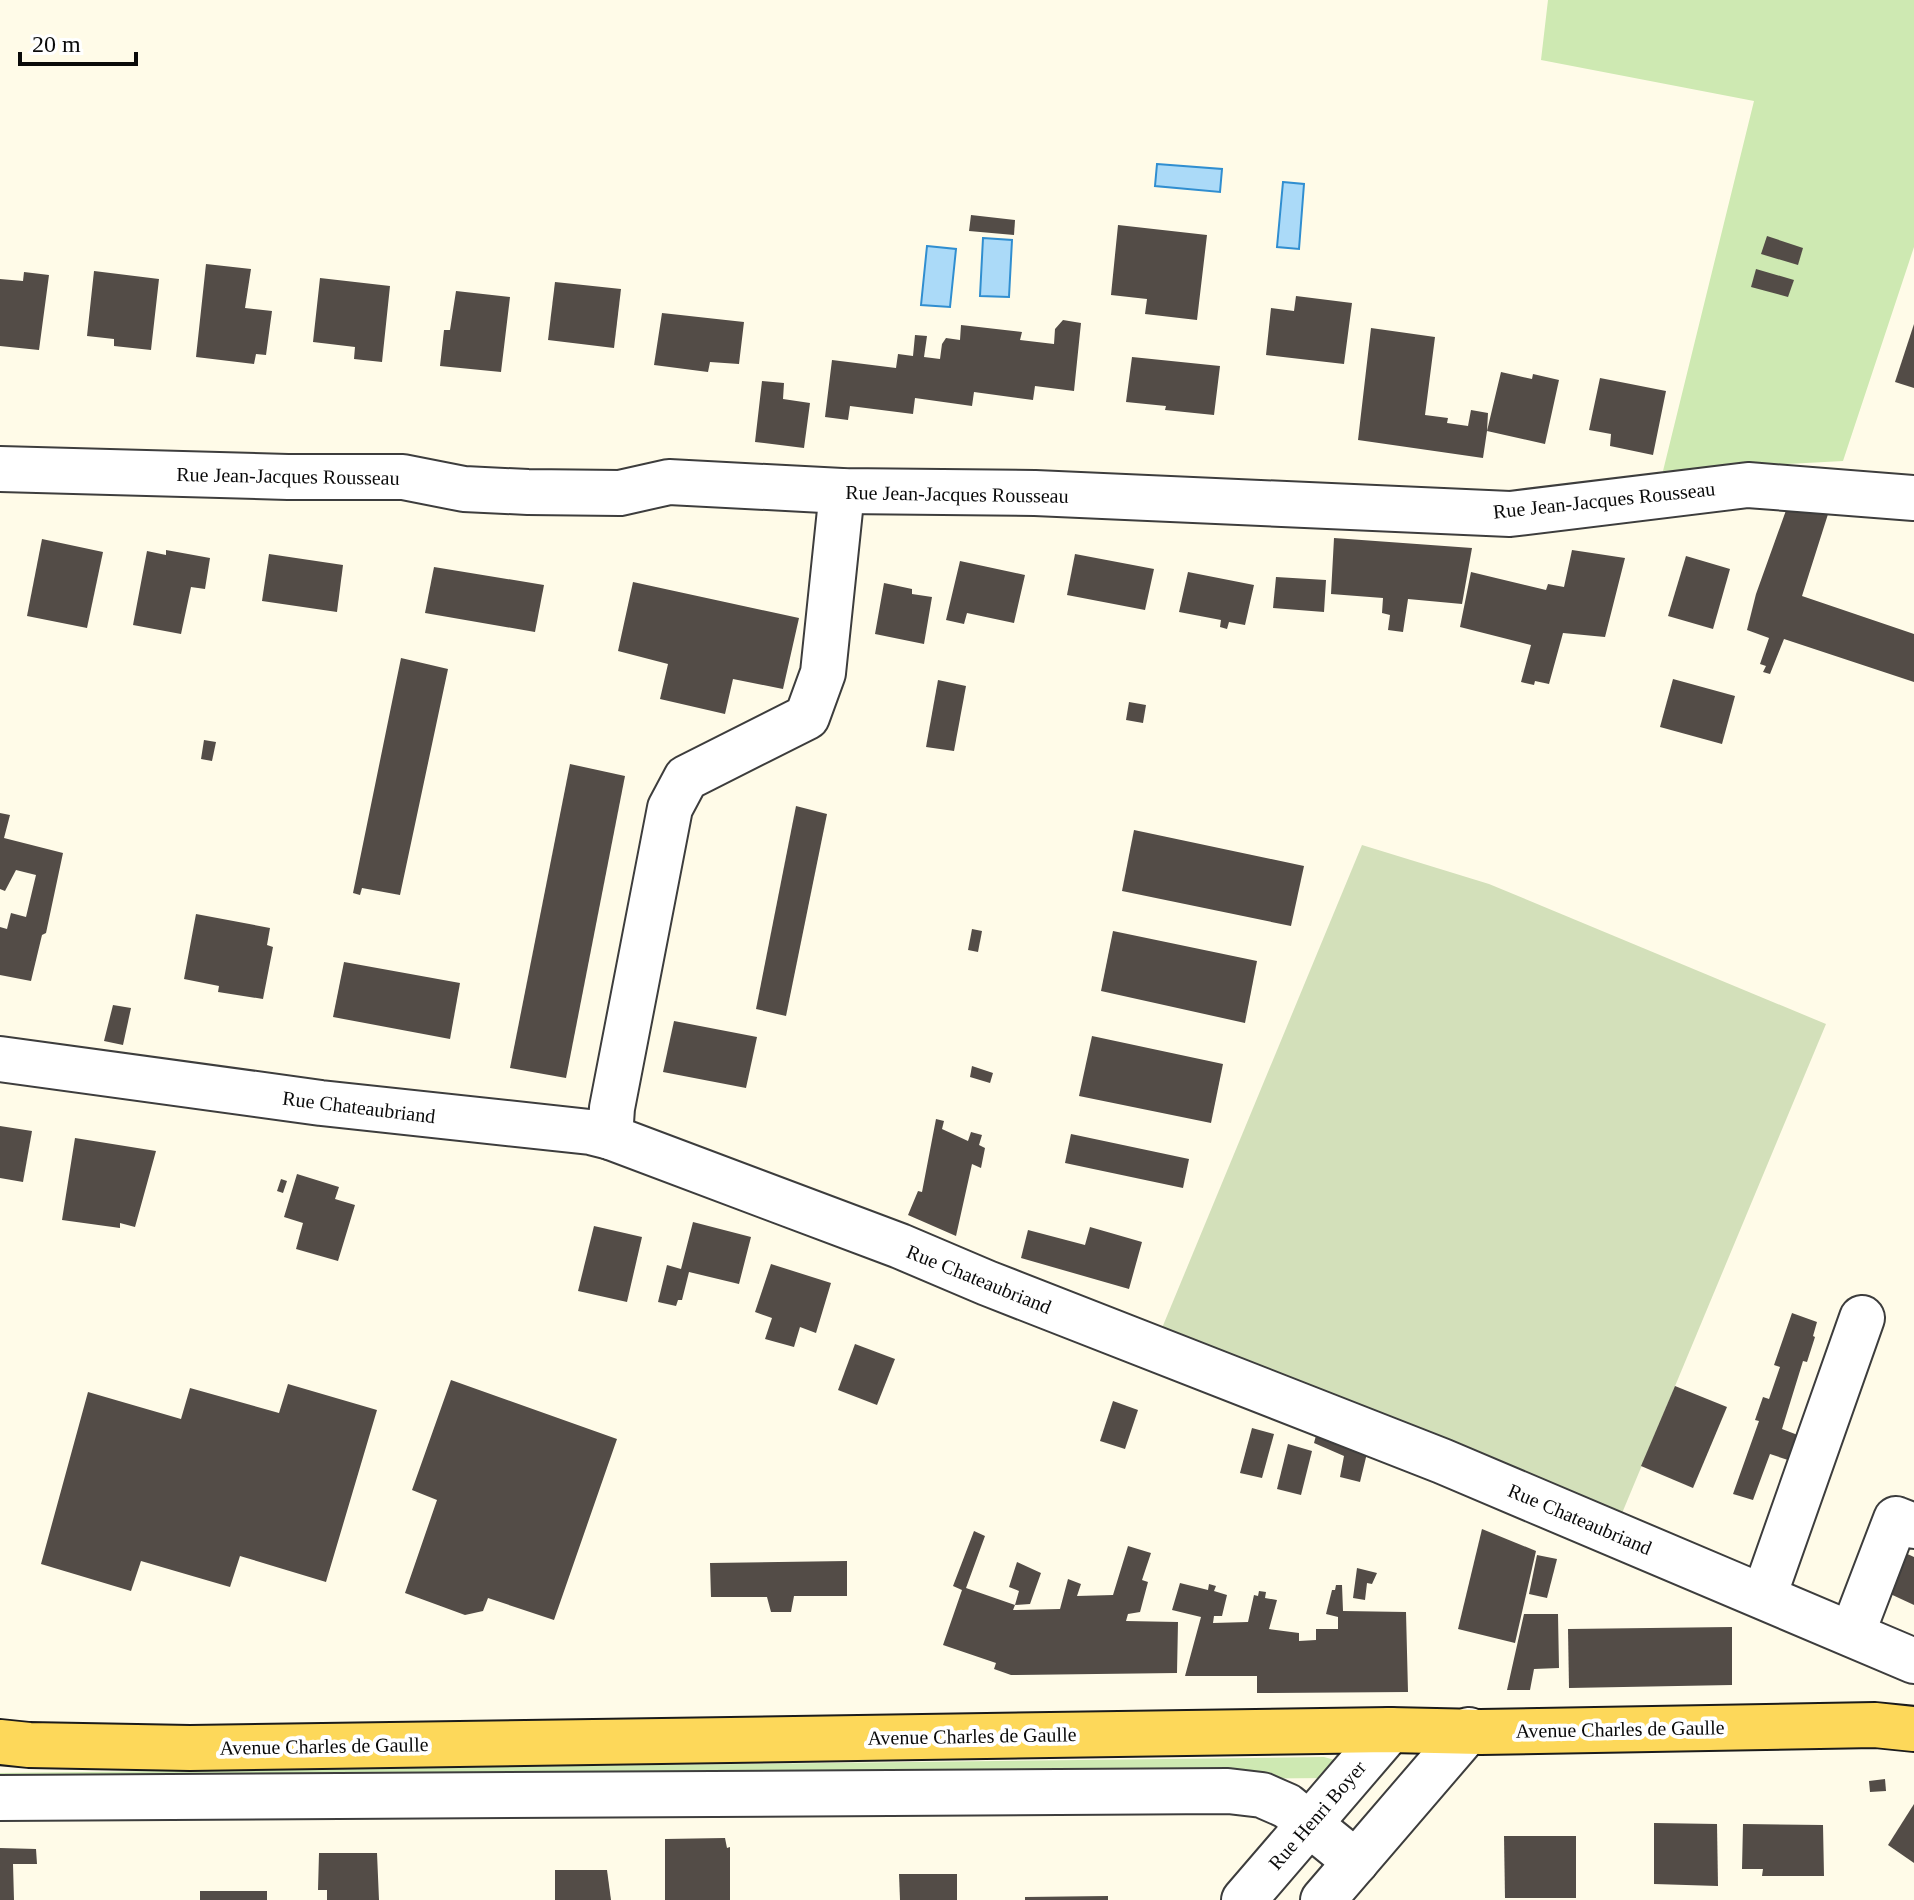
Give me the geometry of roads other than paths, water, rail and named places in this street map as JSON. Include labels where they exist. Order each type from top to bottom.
[{"type":"main road","name":"Avenue Charles de Gaulle","points":[[10,1745],[190,1748],[1390,1730],[1875,1725],[1914,1729]]},
{"type":"street","name":"Rue Jean-Jacques Rousseau","points":[[0,469],[403,477],[464,489],[528,492],[620,493],[669,482],[842,491],[1035,493],[1510,514],[1748,485],[1914,498]]},
{"type":"street","points":[[610,1137],[615,1093],[670,808],[686,778],[807,717],[823,673],[842,491]]},
{"type":"street","name":"Rue Chateaubriand","points":[[0,1059],[321,1103],[590,1132],[610,1137],[900,1246],[1442,1461],[1914,1661]]},
{"type":"street","points":[[1764,1596],[1862,1318]]},
{"type":"street","points":[[1852,1634],[1896,1519],[1914,1526]]},
{"type":"street","name":"Rue Henri Boyer","points":[[1244,1900],[1390,1730]]},
{"type":"street","points":[[1323,1900],[1469,1730]]},
{"type":"street","points":[[0,1798],[1130,1789],[1228,1791],[1262,1795],[1287,1806],[1356,1862]]},
{"type":"water","points":[[1157,164],[1222,169],[1220,192],[1155,186]]},
{"type":"water","points":[[1283,182],[1304,184],[1299,249],[1277,247]]},
{"type":"water","points":[[983,238],[1012,240],[1009,297],[980,296]]},
{"type":"water","points":[[927,246],[956,249],[950,307],[921,305]]}]
